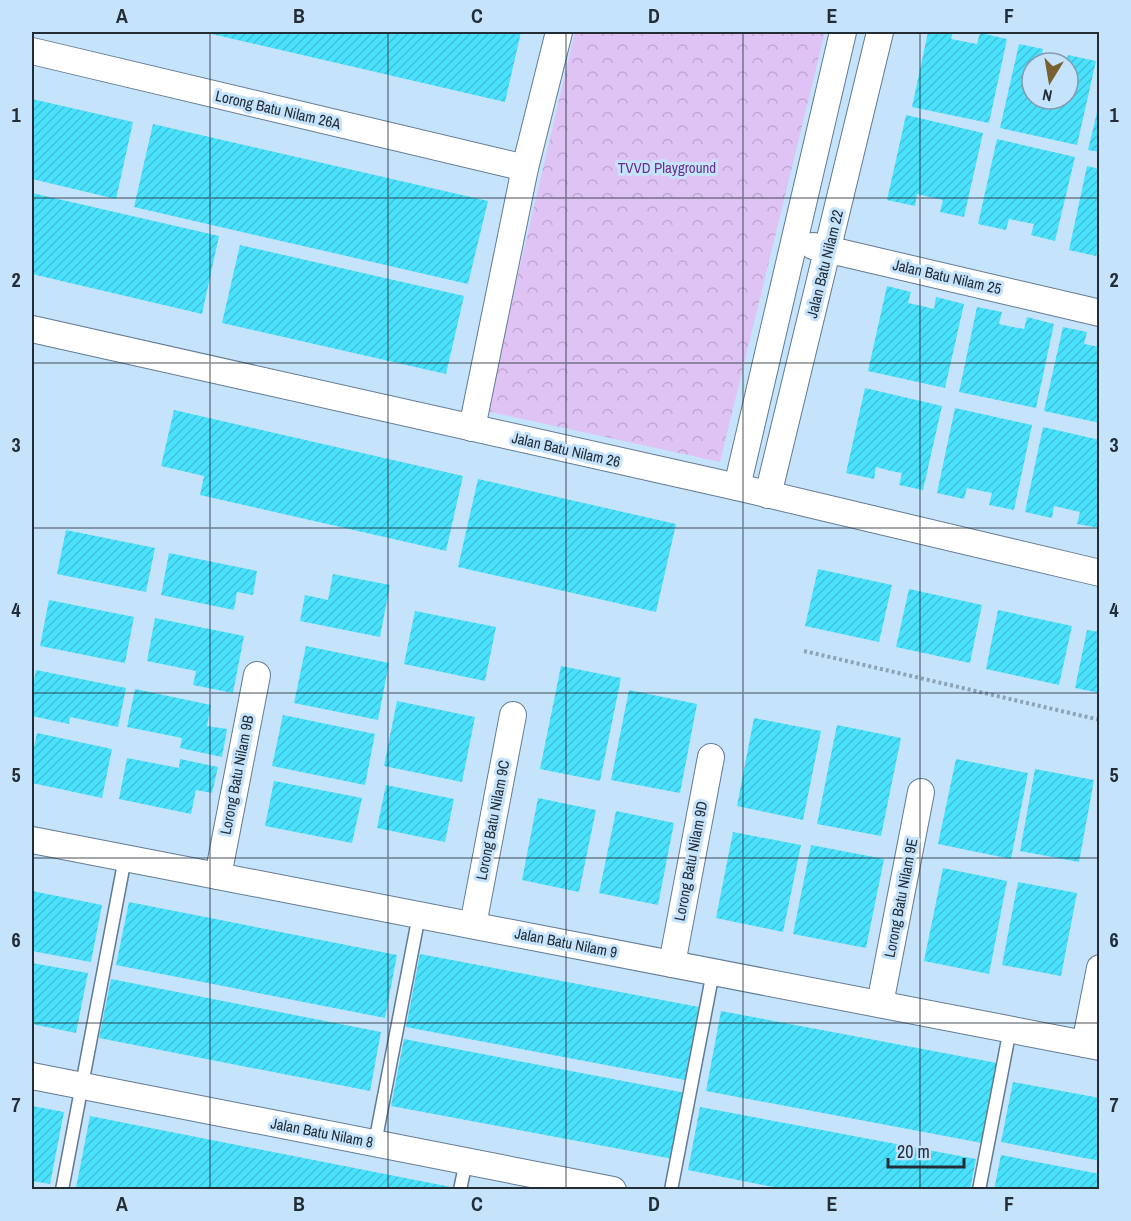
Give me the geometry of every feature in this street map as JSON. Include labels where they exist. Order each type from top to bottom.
[{"type":"street","points":[[472,429],[525,168],[559,32]]},
{"type":"street","points":[[737,487],[843,32]]},
{"type":"street","name":"Jalan Batu Nilam 22","points":[[768,495],[880,32]]},
{"type":"street","name":"Lorong Batu Nilam 26A","points":[[32,51],[525,168]]},
{"type":"street","name":"Jalan Batu Nilam 25","points":[[795,242],[1100,312]]},
{"type":"street","name":"Jalan Batu Nilam 26","points":[[32,329],[737,487],[1100,573]]},
{"type":"street","name":"Lorong Batu Nilam 9B","points":[[218,876],[256,675]]},
{"type":"street","name":"Lorong Batu Nilam 9C","points":[[473,925],[513,715]]},
{"type":"street","name":"Lorong Batu Nilam 9D","points":[[672,964],[711,757]]},
{"type":"street","name":"Lorong Batu Nilam 9E","points":[[880,1004],[921,792]]},
{"type":"street","name":"Jalan Batu Nilam 9","points":[[32,840],[1092,1045]]},
{"type":"street","points":[[1092,1045],[1100,968]]},
{"type":"street","name":"Jalan Batu Nilam 8","points":[[32,1076],[613,1190]]},
{"type":"lane","points":[[62,1190],[126,858]]},
{"type":"lane","points":[[375,1143],[419,915]]},
{"type":"lane","points":[[671,1190],[713,972]]},
{"type":"lane","points":[[979,1190],[1010,1029]]},
{"type":"lane","points":[[460,1190],[466,1161]]},
{"type":"path","points":[[804,651],[1100,720]]},
{"type":"green space","name":"TVVD Playground","points":[[575,32],[825,32],[720,462],[486,411]]},
{"type":"building","points":[[203,32],[521,32],[505,102]]},
{"type":"building","points":[[928,32],[953,32],[951,39],[977,44],[980,33],[1007,39],[989,123],[912,107]]},
{"type":"building","points":[[1019,44],[1043,49],[1043,51],[1020,51],[1020,111],[1080,111],[1080,58],[1096,61],[1077,145],[1000,128]]},
{"type":"building","points":[[32,99],[133,122],[116,199],[32,179]]},
{"type":"building","points":[[1100,104],[1100,152],[1088,150]]},
{"type":"building","points":[[906,115],[983,133],[964,217],[940,212],[943,200],[917,194],[915,206],[887,200]]},
{"type":"building","points":[[153,124],[488,201],[468,284],[134,207]]},
{"type":"building","points":[[997,139],[1075,157],[1055,241],[1031,235],[1034,224],[1009,219],[1006,230],[978,224]]},
{"type":"building","points":[[1087,166],[1100,169],[1100,245],[1096,256],[1069,250]]},
{"type":"building","points":[[32,193],[219,236],[202,314],[32,274]]},
{"type":"building","points":[[240,245],[464,296],[446,374],[222,323]]},
{"type":"building","points":[[887,286],[911,292],[908,303],[934,309],[936,297],[964,304],[945,388],[868,371]]},
{"type":"building","points":[[977,307],[1002,312],[999,324],[1024,329],[1027,317],[1054,324],[1036,408],[959,392]]},
{"type":"building","points":[[1063,327],[1087,332],[1084,344],[1100,347],[1100,423],[1044,411]]},
{"type":"building","points":[[865,388],[942,406],[923,490],[899,485],[902,473],[876,467],[874,479],[846,473]]},
{"type":"building","points":[[955,408],[1032,425],[1014,510],[989,505],[992,493],[967,488],[964,499],[937,493]]},
{"type":"building","points":[[174,410],[463,476],[446,551],[200,495],[204,476],[161,466]]},
{"type":"building","points":[[1043,427],[1100,440],[1100,528],[1077,524],[1080,512],[1054,506],[1052,518],[1025,512]]},
{"type":"building","points":[[478,479],[676,524],[656,612],[458,567]]},
{"type":"building","points":[[66,530],[155,548],[146,592],[57,574]]},
{"type":"building","points":[[169,553],[257,571],[253,595],[237,592],[234,610],[161,595]]},
{"type":"building","points":[[818,569],[892,585],[879,642],[805,626]]},
{"type":"building","points":[[333,574],[390,585],[380,637],[300,621],[305,595],[328,600]]},
{"type":"building","points":[[909,589],[982,605],[970,663],[896,647]]},
{"type":"building","points":[[49,600],[134,617],[125,663],[40,646]]},
{"type":"building","points":[[998,610],[1072,626],[1059,685],[986,669]]},
{"type":"building","points":[[415,611],[496,627],[485,681],[404,664]]},
{"type":"building","points":[[155,618],[244,636],[233,693],[193,685],[196,671],[147,661]]},
{"type":"building","points":[[1087,630],[1100,632],[1100,693],[1075,688]]},
{"type":"building","points":[[306,646],[389,663],[378,720],[294,703]]},
{"type":"building","points":[[561,666],[621,678],[600,781],[540,769]]},
{"type":"building","points":[[36,670],[126,688],[118,727],[70,717],[69,724],[32,716],[32,691]]},
{"type":"building","points":[[135,689],[211,705],[207,726],[227,729],[222,757],[180,748],[182,738],[127,727]]},
{"type":"building","points":[[629,690],[697,704],[680,793],[611,780]]},
{"type":"building","points":[[397,701],[475,717],[462,782],[384,766]]},
{"type":"building","points":[[283,715],[375,734],[365,785],[272,766]]},
{"type":"building","points":[[754,718],[821,731],[803,820],[737,806]]},
{"type":"building","points":[[837,725],[901,738],[881,836],[817,824]]},
{"type":"building","points":[[37,733],[112,749],[102,798],[32,783],[32,757]]},
{"type":"building","points":[[127,758],[179,768],[180,759],[218,767],[212,793],[196,790],[191,814],[119,799]]},
{"type":"building","points":[[956,759],[1028,773],[1011,859],[938,844]]},
{"type":"building","points":[[1035,769],[1094,780],[1079,862],[1020,851]]},
{"type":"building","points":[[274,781],[362,798],[352,843],[265,826]]},
{"type":"building","points":[[386,785],[454,799],[445,842],[377,828]]},
{"type":"building","points":[[538,798],[596,810],[579,892],[522,880]]},
{"type":"building","points":[[616,811],[674,823],[658,905],[599,893]]},
{"type":"building","points":[[733,832],[801,845],[783,932],[716,918]]},
{"type":"building","points":[[811,845],[884,859],[866,948],[793,934]]},
{"type":"building","points":[[943,868],[1007,881],[989,974],[924,961]]},
{"type":"building","points":[[1018,882],[1077,893],[1061,976],[1002,965]]},
{"type":"building","points":[[32,891],[102,905],[91,962],[32,951]]},
{"type":"building","points":[[129,902],[397,955],[385,1018],[116,965]]},
{"type":"building","points":[[420,954],[699,1007],[685,1080],[406,1027]]},
{"type":"building","points":[[32,963],[88,973],[76,1033],[32,1024]]},
{"type":"building","points":[[111,979],[381,1032],[370,1091],[99,1038]]},
{"type":"building","points":[[721,1011],[997,1063],[982,1143],[706,1091]]},
{"type":"building","points":[[404,1039],[686,1093],[673,1159],[391,1106]]},
{"type":"building","points":[[1013,1082],[1100,1098],[1100,1161],[1001,1142]]},
{"type":"building","points":[[32,1106],[64,1112],[50,1184],[32,1181]]},
{"type":"building","points":[[700,1107],[976,1159],[970,1190],[788,1190],[688,1170]]},
{"type":"building","points":[[90,1116],[451,1187],[451,1190],[76,1188]]},
{"type":"building","points":[[1001,1155],[1100,1174],[1100,1190],[994,1190]]}]
